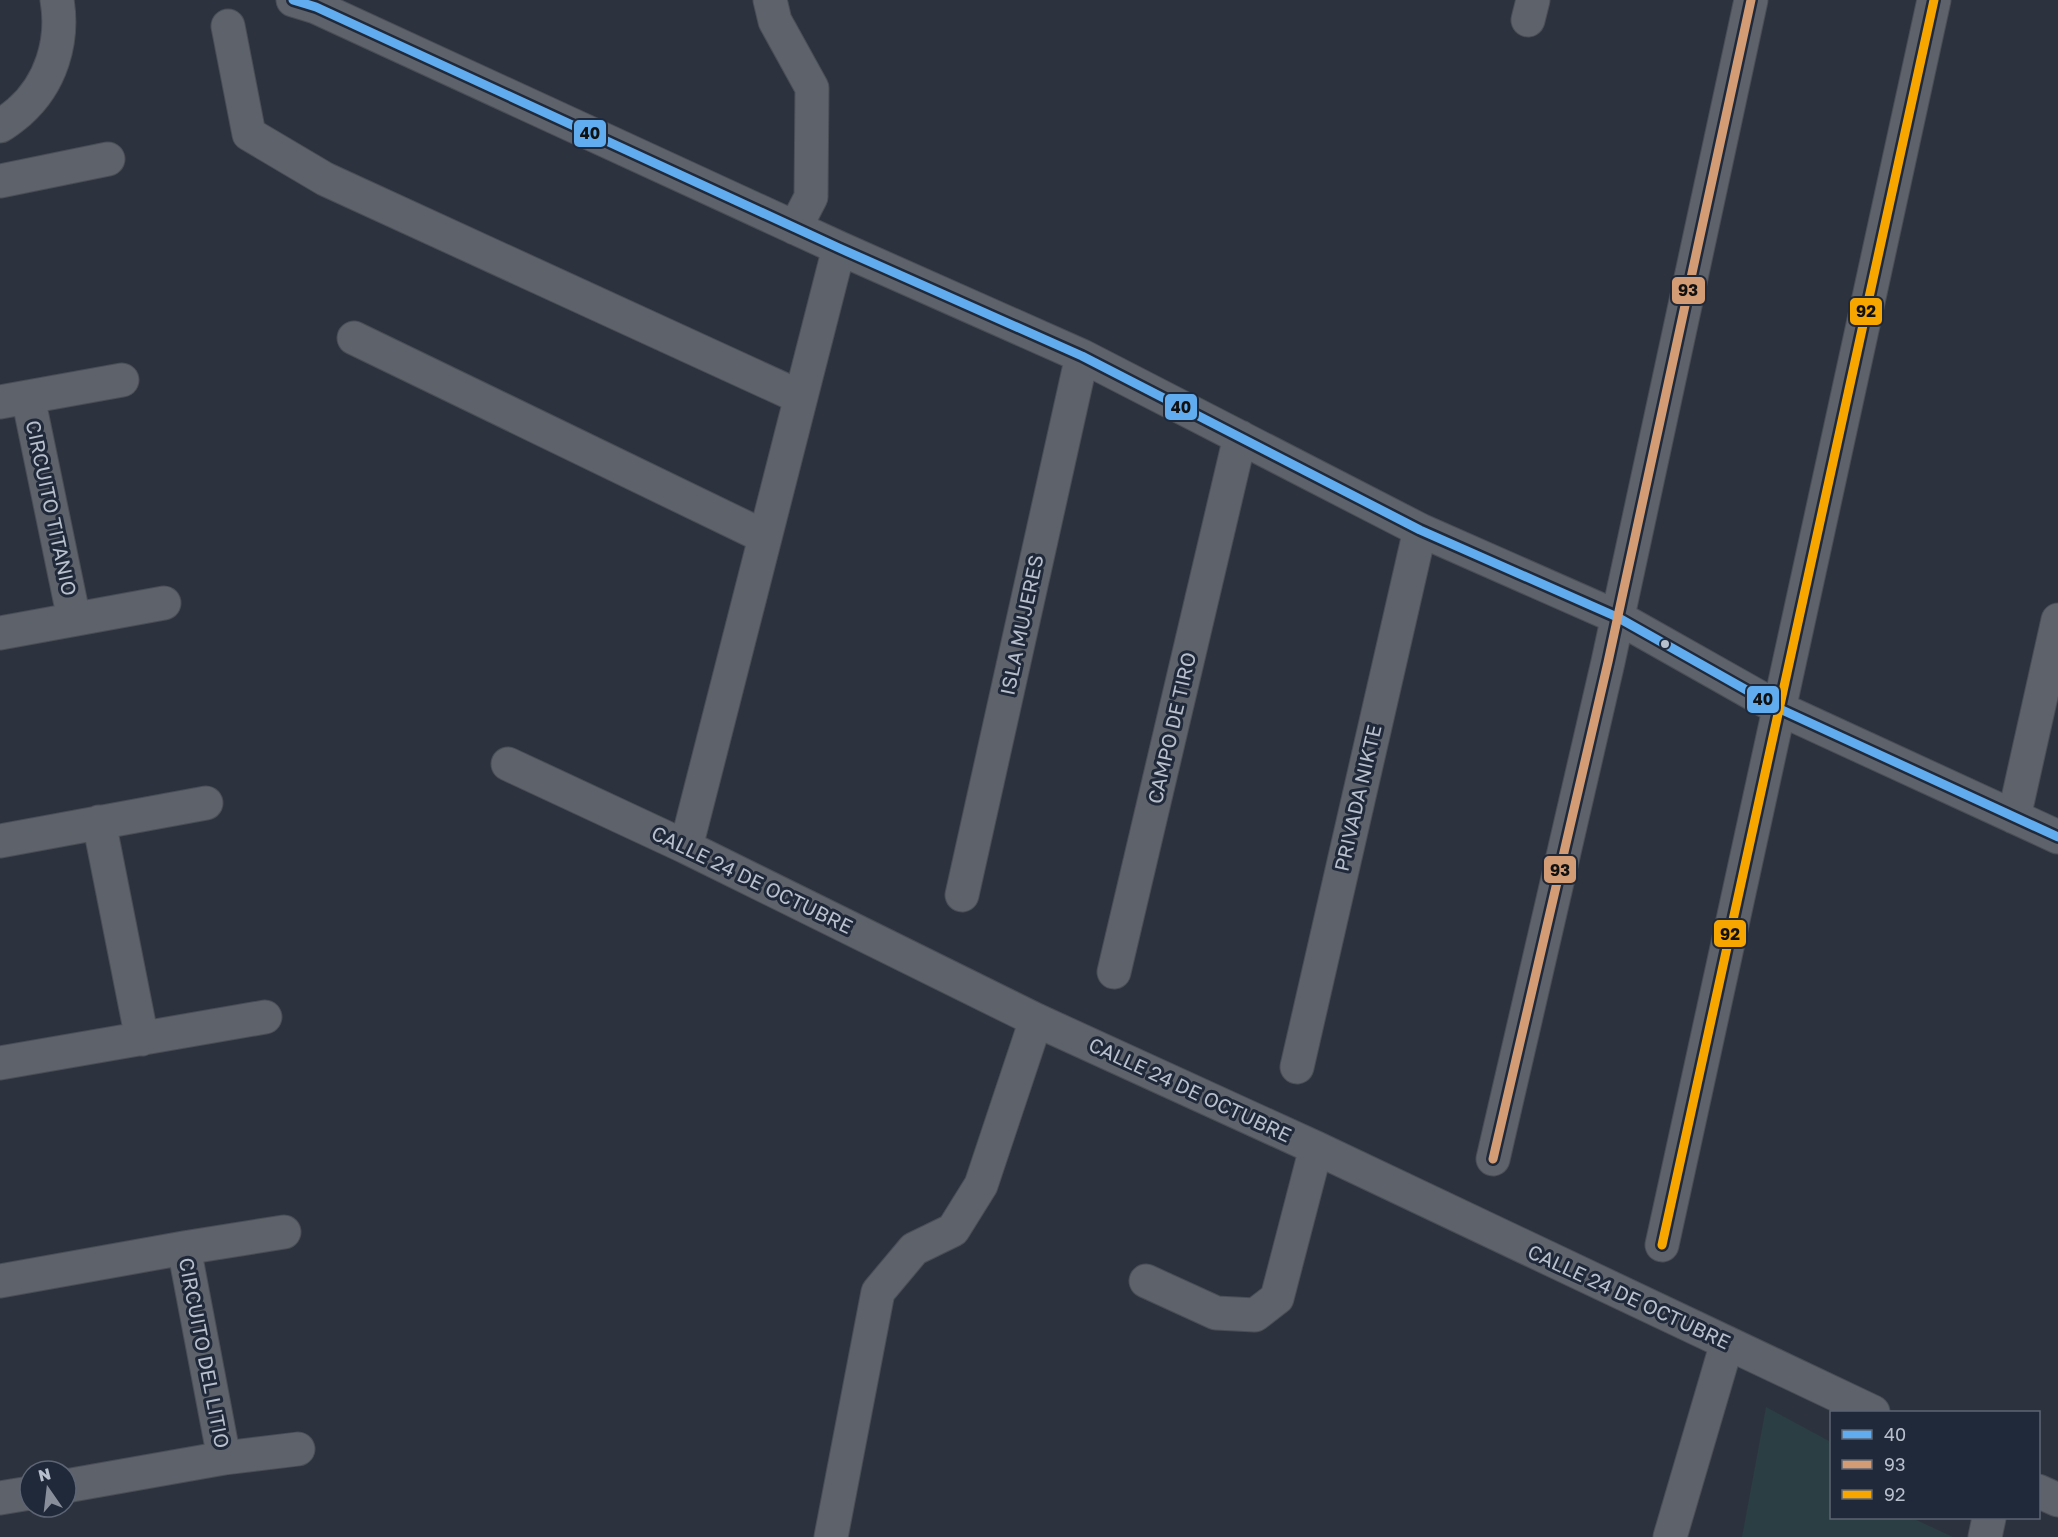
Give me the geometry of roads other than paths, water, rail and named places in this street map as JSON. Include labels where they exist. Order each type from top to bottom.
[{"type":"street","points":[[292,0],[316,7],[445,65],[838,248],[1082,356],[1420,530],[1617,617],[1780,710],[2058,837]]},
{"type":"street","points":[[770,0],[775,21],[812,88],[811,196],[795,228]]},
{"type":"street","points":[[1493,1159],[1617,617],[1751,0]]},
{"type":"street","points":[[1662,1245],[1934,0]]},
{"type":"street","points":[[0,126],[32,100],[50,71],[59,37],[64,1]]},
{"type":"street","points":[[228,26],[249,134],[325,179],[800,397]]},
{"type":"street","points":[[0,181],[108,159]]},
{"type":"street","points":[[686,846],[838,248]]},
{"type":"street","points":[[354,338],[765,537]]},
{"type":"street","name":"ISLA MUJERES","points":[[962,895],[1082,356]]},
{"type":"street","name":"CIRCUITO TITANIO","points":[[74,619],[14,399],[122,380]]},
{"type":"street","name":"CAMPO DE TIRO","points":[[1114,972],[1240,437]]},
{"type":"street","name":"PRIVADA NIKTE","points":[[1297,1066],[1420,530]]},
{"type":"street","name":"CIRCUITO TITANIO","points":[[0,633],[164,603]]},
{"type":"street","points":[[2014,817],[2058,620]]},
{"type":"street","name":"CALLE 24 DE OCTUBRE","points":[[508,764],[686,846],[1036,1020],[1316,1148],[1870,1411]]},
{"type":"street","points":[[0,841],[206,802]]},
{"type":"street","points":[[99,822],[142,1039]]},
{"type":"street","points":[[0,1063],[265,1017]]},
{"type":"street","points":[[831,1537],[878,1292],[914,1249],[953,1230],[981,1185],[1036,1020]]},
{"type":"street","points":[[1146,1281],[1216,1313],[1255,1315],[1277,1298],[1316,1148]]},
{"type":"street","name":"CIRCUITO DEL LITIO","points":[[0,1281],[284,1232]]},
{"type":"street","name":"CIRCUITO DEL LITIO","points":[[184,1248],[224,1458]]},
{"type":"street","points":[[1670,1537],[1726,1343]]},
{"type":"street","name":"CIRCUITO DEL LITIO","points":[[78,1484],[224,1458],[298,1449]]},
{"type":"street","points":[[2040,1492],[2058,1500]]},
{"type":"street","points":[[0,1498],[18,1494]]},
{"type":"street","points":[[1985,1537],[1989,1519]]}]
